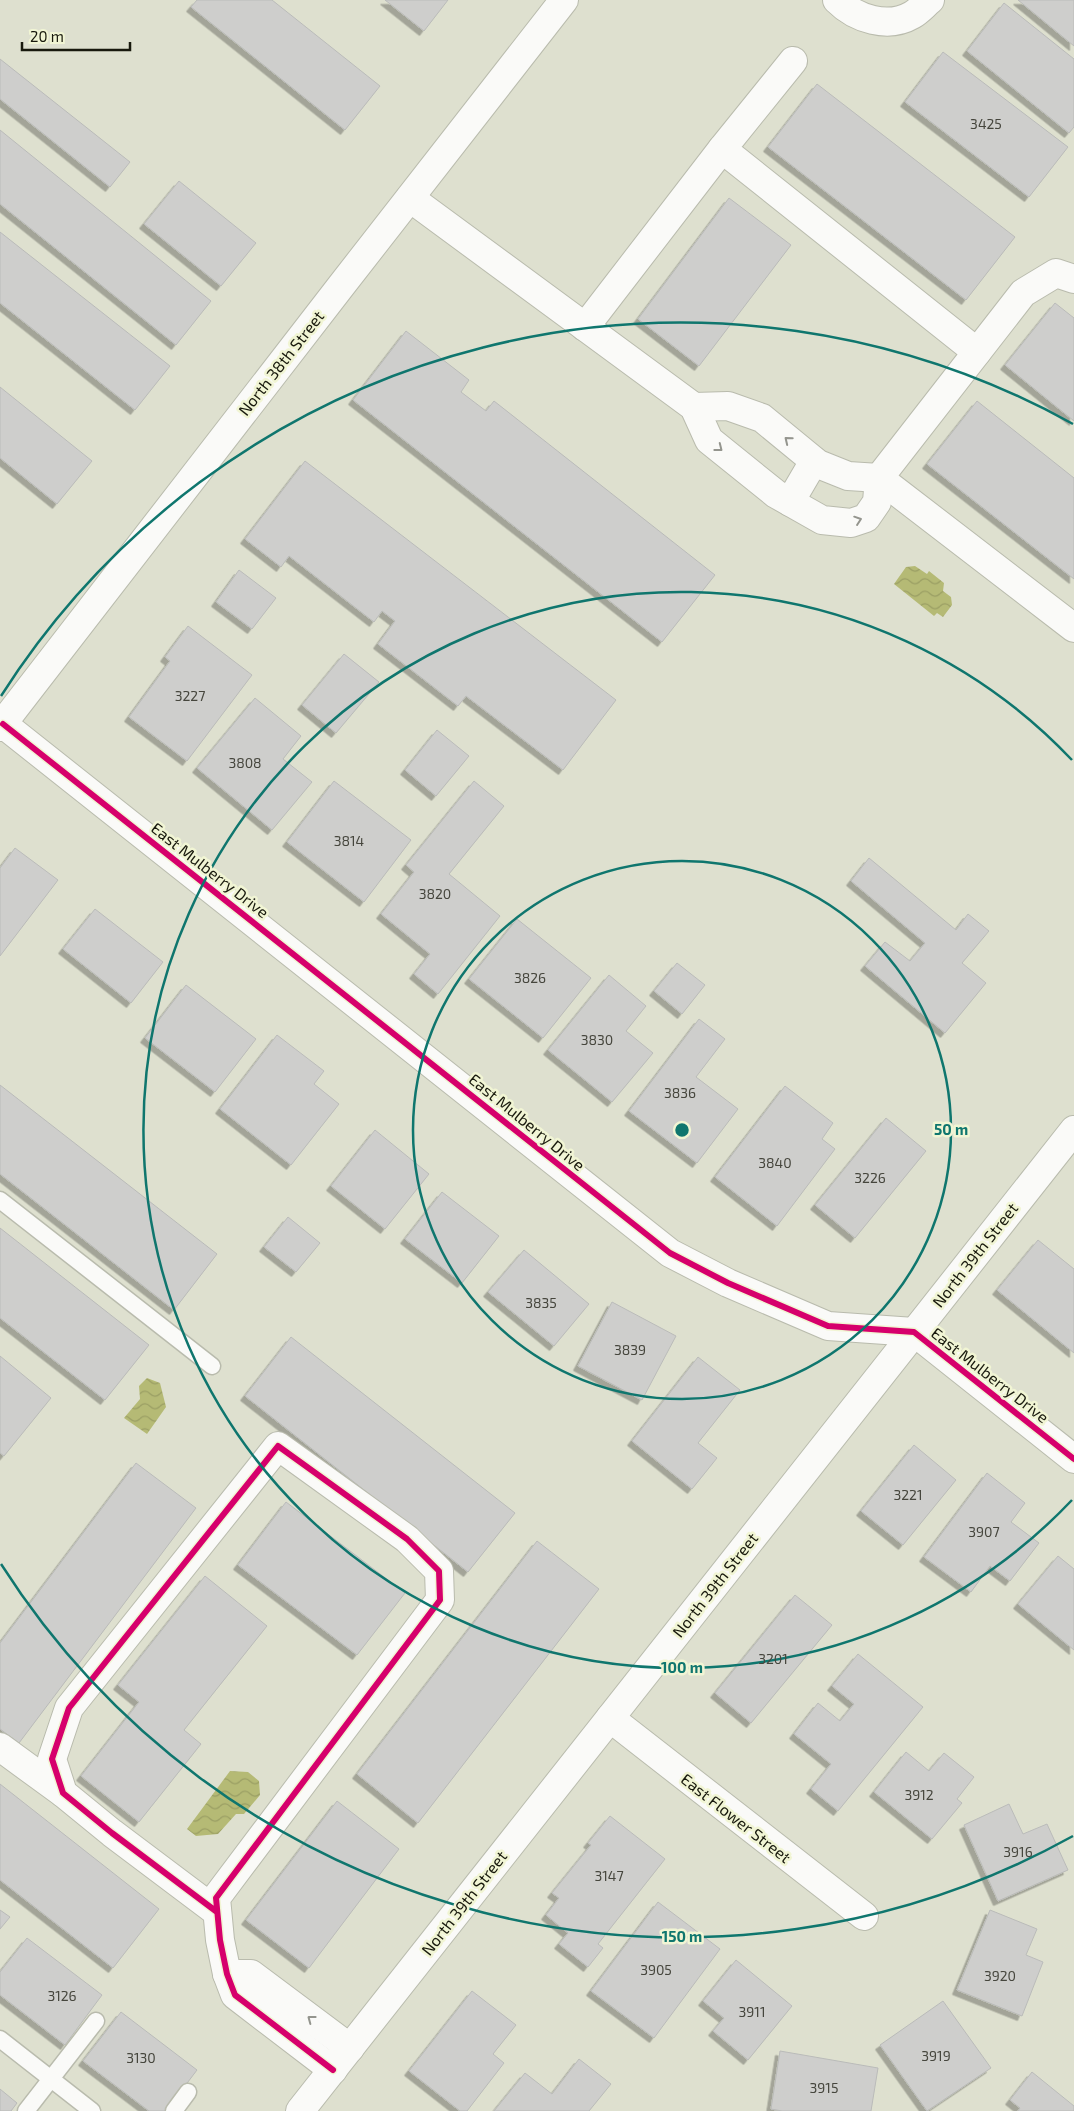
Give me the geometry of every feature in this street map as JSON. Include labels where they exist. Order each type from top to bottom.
[{"type":"street","name":"North 38th Street","points":[[1,724],[564,0]]},
{"type":"street","points":[[838,0],[858,15],[887,23],[911,16],[930,0]]},
{"type":"street","points":[[585,327],[722,149],[793,61]]},
{"type":"street","points":[[722,149],[977,352]]},
{"type":"street","points":[[410,198],[694,407],[709,440],[776,494],[822,520],[851,524],[866,518],[877,502],[879,478],[1023,292],[1056,272],[1074,279]]},
{"type":"street","points":[[694,407],[728,406],[762,418],[814,461],[848,476],[879,478],[1074,628]]},
{"type":"street","points":[[790,502],[814,461]]},
{"type":"street","name":"East Mulberry Drive","points":[[1,724],[670,1253],[728,1283],[828,1326],[914,1332],[1074,1459]]},
{"type":"street","name":"North 39th Street","points":[[309,2108],[333,2070],[350,2048],[1074,1130]]},
{"type":"street","points":[[63,1793],[52,1759],[70,1708],[278,1446],[407,1539],[438,1571],[440,1600],[216,1898],[220,1940],[227,1974],[235,1996],[333,2070]]},
{"type":"street","name":"East Flower Street","points":[[610,1718],[864,1916]]},
{"type":"street","points":[[0,1747],[63,1793],[112,1833],[217,1912]]},
{"type":"street","points":[[227,1974],[252,1974],[350,2048]]},
{"type":"lane","points":[[0,1200],[212,1366]]},
{"type":"lane","points":[[26,2111],[96,2022]]},
{"type":"lane","points":[[0,2039],[92,2111]]},
{"type":"lane","points":[[174,2111],[188,2092]]},
{"type":"water","points":[[915,566],[927,574],[929,571],[944,583],[943,591],[951,597],[952,605],[943,617],[937,613],[934,616],[894,584],[906,567]]},
{"type":"water","points":[[147,1378],[160,1383],[166,1407],[147,1434],[124,1418],[140,1399],[139,1386]]},
{"type":"water","points":[[230,1771],[248,1772],[259,1781],[260,1795],[244,1814],[236,1814],[218,1834],[196,1836],[187,1829]]},
{"type":"building","points":[[197,0],[272,0],[380,86],[345,130],[191,7]]},
{"type":"building","points":[[385,0],[448,0],[424,31]]},
{"type":"building","points":[[1018,0],[1074,0],[1074,46]]},
{"type":"building","points":[[1004,3],[1074,59],[1074,127],[1069,133],[967,51]]},
{"type":"building","points":[[943,52],[1068,147],[1029,197],[905,102]]},
{"type":"building","points":[[0,59],[130,162],[110,187],[0,99]]},
{"type":"building","points":[[817,84],[1015,237],[966,300],[768,147]]},
{"type":"building","points":[[0,130],[211,301],[176,345],[0,204]]},
{"type":"building","points":[[179,181],[256,243],[221,286],[144,224]]},
{"type":"building","points":[[729,198],[791,245],[699,366],[638,319]]},
{"type":"building","points":[[0,232],[170,366],[135,410],[0,303]]},
{"type":"building","points":[[1055,303],[1074,318],[1074,421],[1005,365]]},
{"type":"building","points":[[406,331],[469,380],[461,392],[486,411],[494,401],[715,575],[662,642],[353,400]]},
{"type":"building","points":[[0,387],[92,461],[57,504],[0,458]]},
{"type":"building","points":[[977,401],[1074,478],[1074,579],[927,464]]},
{"type":"building","points":[[305,461],[616,700],[563,770],[466,696],[458,706],[378,644],[395,621],[382,611],[374,622],[289,556],[281,567],[245,539]]},
{"type":"building","points":[[239,570],[276,598],[252,629],[216,602]]},
{"type":"building","points":[[188,626],[252,675],[187,761],[129,717],[170,661],[165,657]]},
{"type":"building","points":[[344,654],[379,682],[336,733],[302,705]]},
{"type":"building","points":[[255,698],[301,736],[283,759],[312,782],[272,830],[197,768]]},
{"type":"building","points":[[437,730],[469,756],[436,796],[405,770]]},
{"type":"building","points":[[334,781],[411,840],[364,902],[287,842]]},
{"type":"building","points":[[474,781],[504,806],[449,874],[500,916],[438,994],[414,974],[430,954],[381,914],[414,872],[406,865]]},
{"type":"building","points":[[15,848],[58,880],[0,956],[0,868]]},
{"type":"building","points":[[869,858],[956,930],[968,914],[989,931],[962,963],[986,983],[945,1033],[865,966],[885,942],[910,961],[925,943],[851,881]]},
{"type":"building","points":[[95,909],[163,962],[131,1003],[63,949]]},
{"type":"building","points":[[517,919],[591,978],[543,1038],[469,979]]},
{"type":"building","points":[[677,963],[705,985],[682,1014],[654,991]]},
{"type":"building","points":[[609,975],[646,1006],[626,1031],[653,1053],[612,1102],[548,1050]]},
{"type":"building","points":[[186,985],[256,1039],[215,1092],[145,1038]]},
{"type":"building","points":[[699,1019],[725,1039],[696,1077],[738,1109],[697,1163],[629,1111]]},
{"type":"building","points":[[277,1035],[324,1071],[314,1084],[339,1104],[291,1165],[220,1109]]},
{"type":"building","points":[[0,1085],[217,1254],[174,1310],[0,1174]]},
{"type":"building","points":[[785,1086],[833,1123],[822,1139],[835,1149],[777,1226],[715,1177]]},
{"type":"building","points":[[886,1118],[926,1151],[855,1238],[815,1205]]},
{"type":"building","points":[[375,1130],[429,1174],[385,1229],[331,1186]]},
{"type":"building","points":[[442,1192],[499,1236],[462,1283],[405,1239]]},
{"type":"building","points":[[288,1217],[320,1243],[296,1272],[264,1247]]},
{"type":"building","points":[[0,1228],[149,1345],[105,1400],[0,1318]]},
{"type":"building","points":[[1038,1240],[1074,1269],[1074,1353],[997,1290]]},
{"type":"building","points":[[524,1250],[589,1304],[554,1346],[488,1292]]},
{"type":"building","points":[[612,1302],[676,1336],[642,1400],[578,1366]]},
{"type":"building","points":[[291,1337],[515,1513],[468,1572],[245,1396]]},
{"type":"building","points":[[0,1356],[51,1398],[4,1456],[0,1453]]},
{"type":"building","points":[[698,1357],[740,1390],[698,1443],[717,1458],[692,1489],[632,1441]]},
{"type":"building","points":[[914,1445],[956,1480],[903,1545],[861,1511]]},
{"type":"building","points":[[136,1463],[196,1508],[19,1743],[0,1729],[0,1643]]},
{"type":"building","points":[[987,1473],[1025,1503],[1011,1522],[1039,1543],[1010,1581],[990,1566],[971,1592],[924,1557]]},
{"type":"building","points":[[286,1502],[405,1593],[357,1655],[238,1565]]},
{"type":"building","points":[[537,1541],[599,1589],[418,1823],[357,1774]]},
{"type":"building","points":[[1058,1556],[1074,1569],[1074,1650],[1018,1604]]},
{"type":"building","points":[[205,1576],[267,1626],[184,1730],[201,1744],[139,1822],[81,1776],[139,1702],[118,1685]]},
{"type":"building","points":[[795,1595],[832,1625],[751,1723],[715,1693]]},
{"type":"building","points":[[858,1654],[923,1707],[838,1811],[811,1789],[831,1764],[794,1734],[818,1703],[840,1721],[854,1704],[832,1686]]},
{"type":"building","points":[[906,1752],[929,1771],[944,1753],[974,1777],[957,1799],[962,1803],[932,1839],[874,1792]]},
{"type":"building","points":[[0,1784],[159,1909],[113,1968],[0,1880]]},
{"type":"building","points":[[337,1801],[399,1849],[309,1968],[246,1920]]},
{"type":"building","points":[[1009,1804],[1023,1834],[1047,1824],[1068,1870],[998,1901],[964,1825]]},
{"type":"building","points":[[610,1816],[665,1859],[598,1944],[603,1948],[588,1967],[559,1944],[568,1933],[546,1915],[559,1898],[552,1893],[591,1845],[588,1843]]},
{"type":"building","points":[[658,1902],[720,1949],[654,2038],[591,1991]]},
{"type":"building","points":[[0,1910],[10,1917],[0,1929]]},
{"type":"building","points":[[990,1910],[1037,1929],[1026,1955],[1043,1962],[1022,2016],[957,1990]]},
{"type":"building","points":[[27,1938],[102,1995],[65,2045],[0,1995],[0,1972]]},
{"type":"building","points":[[736,1960],[792,2006],[748,2060],[713,2031],[724,2018],[703,2001]]},
{"type":"building","points":[[472,1991],[516,2025],[493,2054],[504,2063],[467,2111],[460,2111],[409,2071]]},
{"type":"building","points":[[943,2001],[991,2068],[927,2111],[880,2045]]},
{"type":"building","points":[[121,2012],[197,2070],[166,2111],[149,2111],[83,2061]]},
{"type":"building","points":[[780,2051],[878,2068],[871,2111],[782,2111],[771,2109]]},
{"type":"building","points":[[579,2059],[611,2084],[589,2111],[494,2111],[525,2073],[552,2094]]},
{"type":"building","points":[[1032,2072],[1074,2106],[1074,2111],[1018,2111],[1020,2108],[1010,2100]]},
{"type":"building","points":[[0,2089],[17,2103],[11,2111],[0,2111]]},
{"type":"cycle path","points":[[3,724],[670,1253],[728,1283],[828,1326],[914,1332],[1074,1459]]},
{"type":"cycle path","points":[[217,1912],[112,1833],[63,1793],[52,1759],[69,1708],[278,1446],[407,1539],[439,1571],[440,1600],[216,1898],[220,1940],[227,1974],[235,1995],[333,2070]]}]
